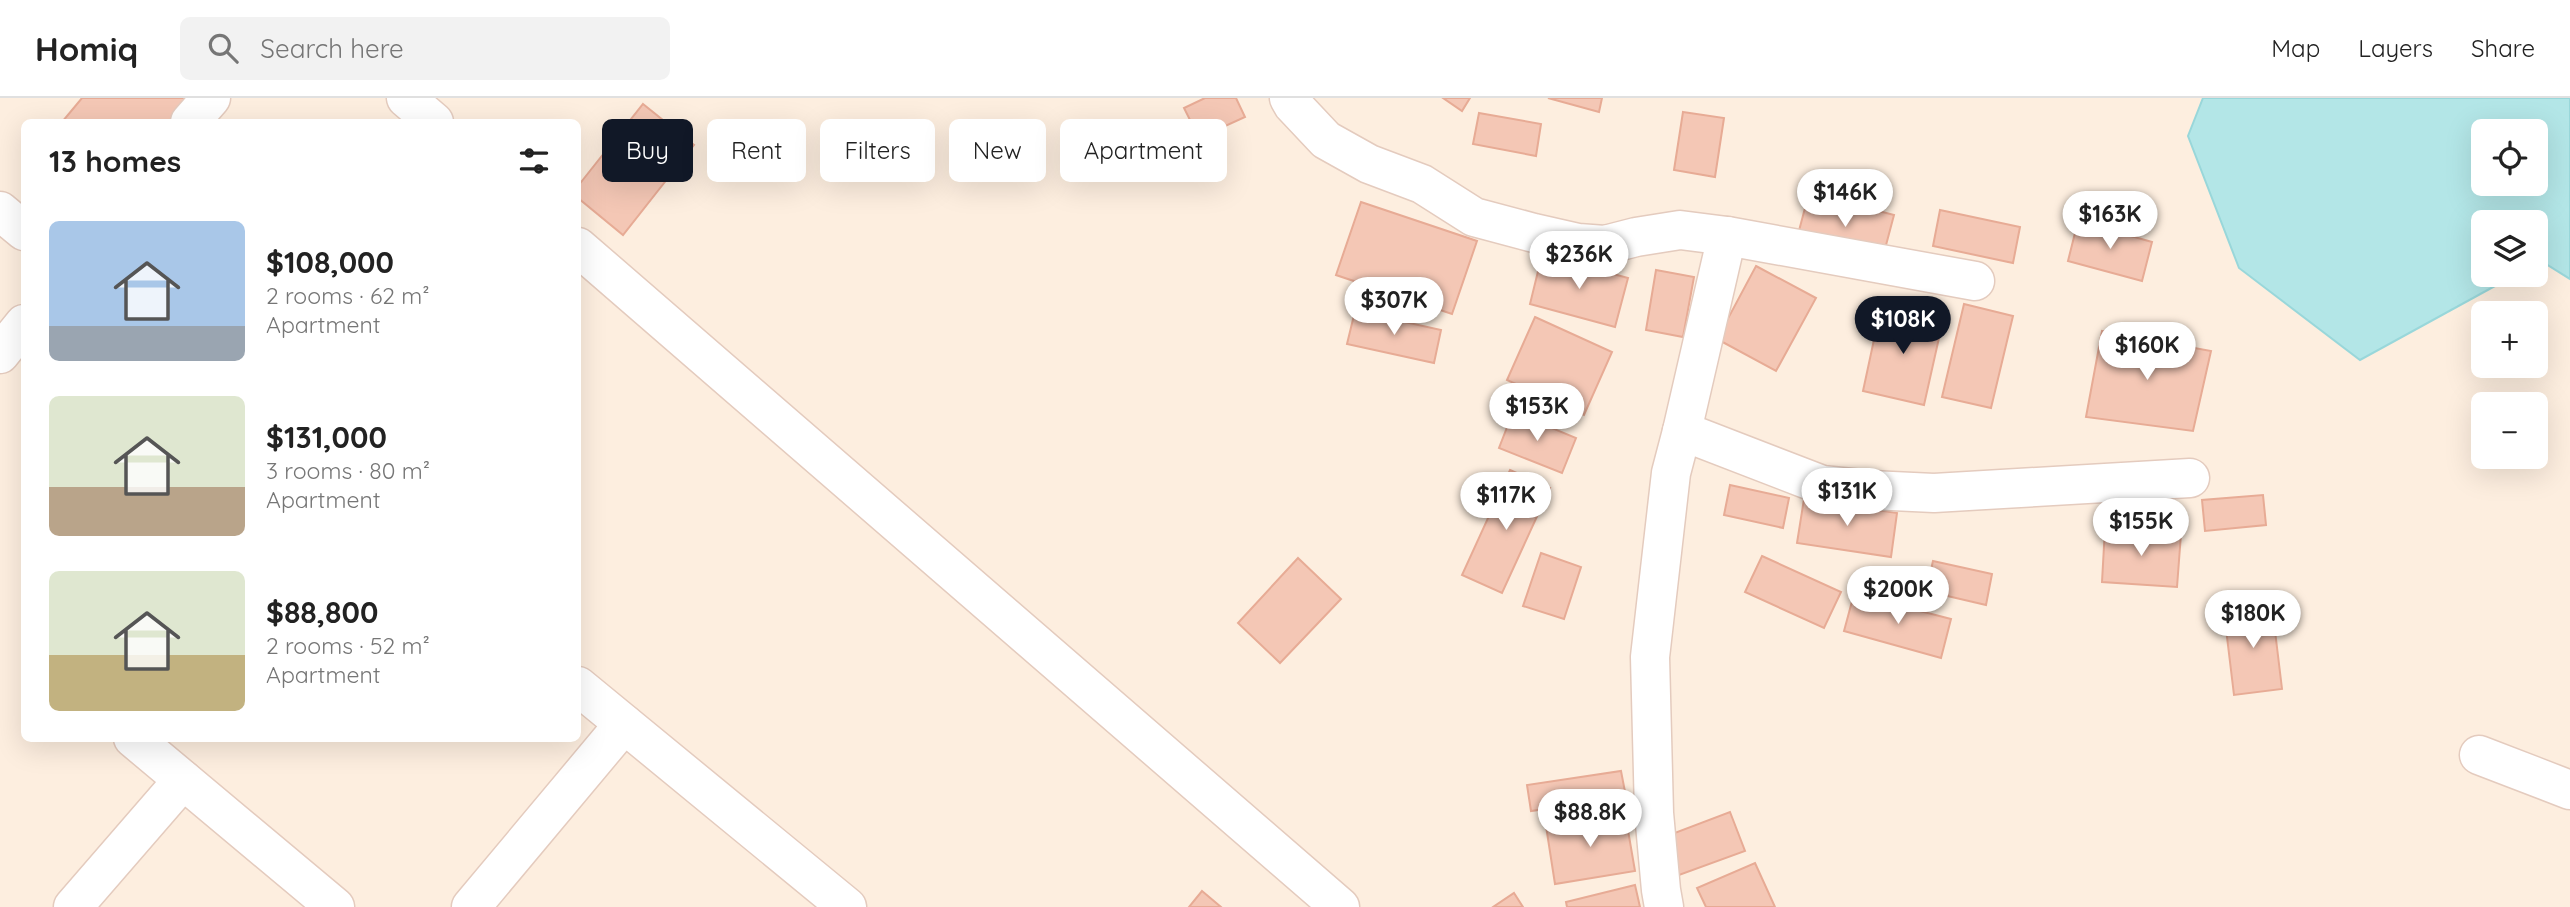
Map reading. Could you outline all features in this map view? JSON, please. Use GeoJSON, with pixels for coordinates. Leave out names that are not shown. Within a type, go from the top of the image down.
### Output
{"type":"FeatureCollection","features":[{"type":"Feature","properties":{"kind":"street"},"geometry":{"type":"LineString","coordinates":[[193,119],[211,98]]}},
{"type":"Feature","properties":{"kind":"street"},"geometry":{"type":"LineString","coordinates":[[406,98],[430,119]]}},
{"type":"Feature","properties":{"kind":"street"},"geometry":{"type":"LineString","coordinates":[[1289,98],[1326,139],[1369,164],[1422,184],[1474,217],[1578,243],[1605,245],[1680,230],[1976,281]]}},
{"type":"Feature","properties":{"kind":"street"},"geometry":{"type":"LineString","coordinates":[[0,211],[21,228]]}},
{"type":"Feature","properties":{"kind":"street"},"geometry":{"type":"LineString","coordinates":[[1664,907],[1654,813],[1650,657],[1671,473],[1727,236]]}},
{"type":"Feature","properties":{"kind":"street"},"geometry":{"type":"LineString","coordinates":[[581,250],[1340,907]]}},
{"type":"Feature","properties":{"kind":"street"},"geometry":{"type":"LineString","coordinates":[[0,354],[21,328]]}},
{"type":"Feature","properties":{"kind":"street"},"geometry":{"type":"LineString","coordinates":[[1682,431],[1822,485],[1871,490],[1934,493],[2190,478]]}},
{"type":"Feature","properties":{"kind":"street"},"geometry":{"type":"LineString","coordinates":[[581,688],[847,907]]}},
{"type":"Feature","properties":{"kind":"street"},"geometry":{"type":"LineString","coordinates":[[471,907],[624,724]]}},
{"type":"Feature","properties":{"kind":"street"},"geometry":{"type":"LineString","coordinates":[[138,742],[335,907]]}},
{"type":"Feature","properties":{"kind":"street"},"geometry":{"type":"LineString","coordinates":[[2479,755],[2570,790]]}},
{"type":"Feature","properties":{"kind":"street"},"geometry":{"type":"LineString","coordinates":[[73,907],[183,780]]}},
{"type":"Feature","properties":{"kind":"water"},"geometry":{"type":"Polygon","coordinates":[[[2203,98],[2570,98],[2570,279],[2548,265],[2548,210],[2471,210],[2471,287],[2493,287],[2360,360],[2239,268],[2188,136],[2203,98]]]}},
{"type":"Feature","properties":{"kind":"building"},"geometry":{"type":"Polygon","coordinates":[[[82,98],[192,98],[174,119],[64,119],[82,98]]]}},
{"type":"Feature","properties":{"kind":"building"},"geometry":{"type":"Polygon","coordinates":[[[1205,98],[1236,98],[1245,117],[1227,125],[1227,119],[1190,119],[1184,108],[1205,98]]]}},
{"type":"Feature","properties":{"kind":"building"},"geometry":{"type":"Polygon","coordinates":[[[1443,98],[1470,98],[1462,111],[1443,98]]]}},
{"type":"Feature","properties":{"kind":"building"},"geometry":{"type":"Polygon","coordinates":[[[1548,98],[1602,98],[1599,112],[1548,98]]]}},
{"type":"Feature","properties":{"kind":"building"},"geometry":{"type":"Polygon","coordinates":[[[643,104],[662,119],[631,119],[643,104]]]}},
{"type":"Feature","properties":{"kind":"building"},"geometry":{"type":"Polygon","coordinates":[[[1683,112],[1724,118],[1715,177],[1674,170],[1683,112]]]}},
{"type":"Feature","properties":{"kind":"building"},"geometry":{"type":"Polygon","coordinates":[[[1479,113],[1541,124],[1536,156],[1473,144],[1479,113]]]}},
{"type":"Feature","properties":{"kind":"building"},"geometry":{"type":"Polygon","coordinates":[[[602,156],[602,182],[665,182],[623,235],[581,200],[581,182],[602,156]]]}},
{"type":"Feature","properties":{"kind":"building"},"geometry":{"type":"Polygon","coordinates":[[[1809,193],[1894,215],[1881,264],[1796,242],[1809,193]]]}},
{"type":"Feature","properties":{"kind":"building"},"geometry":{"type":"Polygon","coordinates":[[[1361,202],[1477,241],[1452,314],[1336,275],[1361,202]]]}},
{"type":"Feature","properties":{"kind":"building"},"geometry":{"type":"Polygon","coordinates":[[[1940,210],[2020,227],[2013,263],[1933,246],[1940,210]]]}},
{"type":"Feature","properties":{"kind":"building"},"geometry":{"type":"Polygon","coordinates":[[[2078,221],[2152,242],[2142,281],[2068,261],[2078,221]]]}},
{"type":"Feature","properties":{"kind":"building"},"geometry":{"type":"Polygon","coordinates":[[[1542,255],[1628,278],[1615,327],[1530,304],[1542,255]]]}},
{"type":"Feature","properties":{"kind":"building"},"geometry":{"type":"Polygon","coordinates":[[[1756,266],[1816,298],[1776,371],[1717,339],[1756,266]]]}},
{"type":"Feature","properties":{"kind":"building"},"geometry":{"type":"Polygon","coordinates":[[[1656,270],[1694,277],[1683,337],[1646,330],[1656,270]]]}},
{"type":"Feature","properties":{"kind":"building"},"geometry":{"type":"Polygon","coordinates":[[[1964,304],[2013,316],[1991,408],[1942,397],[1964,304]]]}},
{"type":"Feature","properties":{"kind":"building"},"geometry":{"type":"Polygon","coordinates":[[[1881,307],[1943,320],[1924,405],[1863,391],[1881,307]]]}},
{"type":"Feature","properties":{"kind":"building"},"geometry":{"type":"Polygon","coordinates":[[[1355,311],[1441,330],[1434,363],[1347,344],[1355,311]]]}},
{"type":"Feature","properties":{"kind":"building"},"geometry":{"type":"Polygon","coordinates":[[[1535,317],[1612,352],[1584,415],[1507,380],[1535,317]]]}},
{"type":"Feature","properties":{"kind":"building"},"geometry":{"type":"Polygon","coordinates":[[[2102,331],[2211,351],[2193,431],[2086,417],[2102,331]]]}},
{"type":"Feature","properties":{"kind":"building"},"geometry":{"type":"Polygon","coordinates":[[[1513,412],[1576,438],[1562,473],[1499,448],[1513,412]]]}},
{"type":"Feature","properties":{"kind":"building"},"geometry":{"type":"Polygon","coordinates":[[[1510,470],[1550,488],[1502,593],[1462,575],[1510,470]]]}},
{"type":"Feature","properties":{"kind":"building"},"geometry":{"type":"Polygon","coordinates":[[[1730,485],[1789,498],[1783,528],[1724,515],[1730,485]]]}},
{"type":"Feature","properties":{"kind":"building"},"geometry":{"type":"Polygon","coordinates":[[[2263,495],[2266,525],[2205,531],[2202,500],[2263,495]]]}},
{"type":"Feature","properties":{"kind":"building"},"geometry":{"type":"Polygon","coordinates":[[[1804,499],[1897,513],[1891,557],[1797,543],[1804,499]]]}},
{"type":"Feature","properties":{"kind":"building"},"geometry":{"type":"Polygon","coordinates":[[[2105,528],[2181,534],[2177,587],[2102,582],[2105,528]]]}},
{"type":"Feature","properties":{"kind":"building"},"geometry":{"type":"Polygon","coordinates":[[[1541,553],[1581,567],[1564,619],[1523,606],[1541,553]]]}},
{"type":"Feature","properties":{"kind":"building"},"geometry":{"type":"Polygon","coordinates":[[[1762,556],[1841,592],[1824,628],[1745,592],[1762,556]]]}},
{"type":"Feature","properties":{"kind":"building"},"geometry":{"type":"Polygon","coordinates":[[[1298,558],[1341,599],[1280,663],[1238,623],[1298,558]]]}},
{"type":"Feature","properties":{"kind":"building"},"geometry":{"type":"Polygon","coordinates":[[[1933,561],[1992,574],[1986,605],[1926,591],[1933,561]]]}},
{"type":"Feature","properties":{"kind":"building"},"geometry":{"type":"Polygon","coordinates":[[[1854,594],[1951,619],[1941,658],[1844,631],[1854,594]]]}},
{"type":"Feature","properties":{"kind":"building"},"geometry":{"type":"Polygon","coordinates":[[[2272,606],[2282,689],[2234,695],[2224,612],[2272,606]]]}},
{"type":"Feature","properties":{"kind":"building"},"geometry":{"type":"Polygon","coordinates":[[[1621,771],[1626,797],[1531,811],[1527,785],[1621,771]]]}},
{"type":"Feature","properties":{"kind":"building"},"geometry":{"type":"Polygon","coordinates":[[[1730,812],[1745,851],[1679,875],[1664,837],[1730,812]]]}},
{"type":"Feature","properties":{"kind":"building"},"geometry":{"type":"Polygon","coordinates":[[[1625,813],[1635,871],[1555,884],[1546,826],[1625,813]]]}},
{"type":"Feature","properties":{"kind":"building"},"geometry":{"type":"Polygon","coordinates":[[[1755,863],[1775,907],[1706,907],[1697,888],[1755,863]]]}},
{"type":"Feature","properties":{"kind":"building"},"geometry":{"type":"Polygon","coordinates":[[[1635,885],[1640,907],[1567,907],[1566,902],[1635,885]]]}},
{"type":"Feature","properties":{"kind":"building"},"geometry":{"type":"Polygon","coordinates":[[[1202,891],[1221,907],[1189,907],[1202,891]]]}},
{"type":"Feature","properties":{"kind":"building"},"geometry":{"type":"Polygon","coordinates":[[[1514,893],[1523,907],[1493,907],[1514,893]]]}}]}
